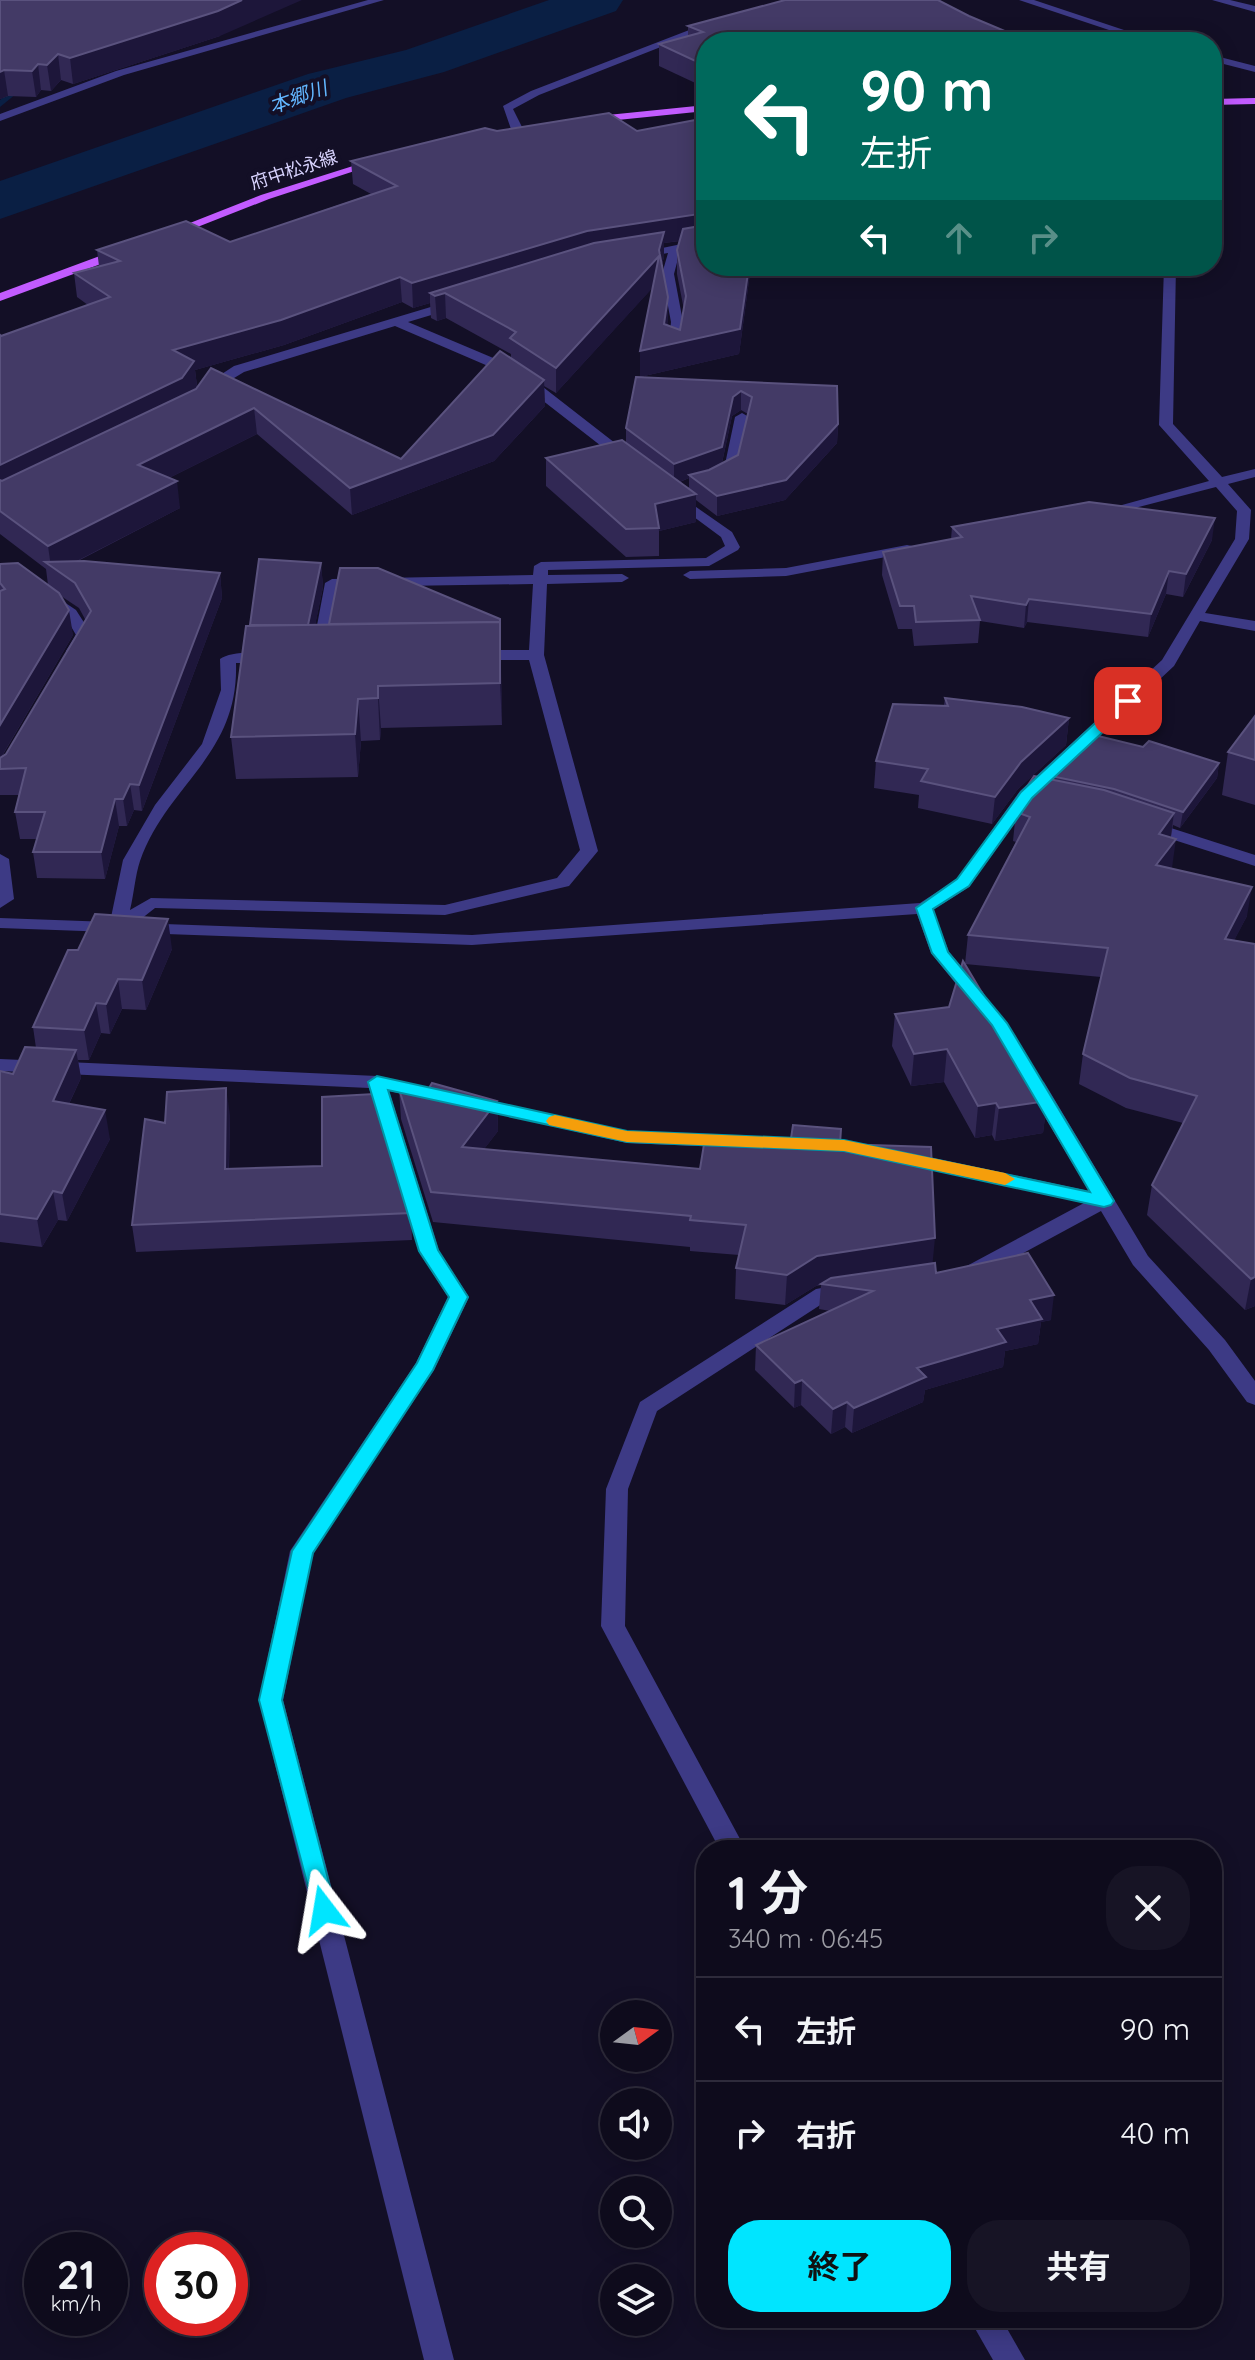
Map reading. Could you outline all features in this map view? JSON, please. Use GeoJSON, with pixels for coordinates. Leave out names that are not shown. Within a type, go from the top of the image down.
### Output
{"type":"FeatureCollection","features":[{"type":"Feature","properties":{"kind":"main road"},"geometry":{"type":"LineString","coordinates":[[1222,102],[1255,101]]}},
{"type":"Feature","properties":{"kind":"main road"},"geometry":{"type":"LineString","coordinates":[[576,121],[696,109]]}},
{"type":"Feature","properties":{"kind":"main road"},"geometry":{"type":"LineString","coordinates":[[502,132],[532,127]]}},
{"type":"Feature","properties":{"kind":"main road","name":"府中松永線"},"geometry":{"type":"LineString","coordinates":[[162,236],[265,197],[383,160]]}},
{"type":"Feature","properties":{"kind":"main road"},"geometry":{"type":"LineString","coordinates":[[0,297],[132,247]]}},
{"type":"Feature","properties":{"kind":"street"},"geometry":{"type":"LineString","coordinates":[[0,118],[120,73],[379,0]]}},
{"type":"Feature","properties":{"kind":"street"},"geometry":{"type":"LineString","coordinates":[[1024,0],[1122,32]]}},
{"type":"Feature","properties":{"kind":"street"},"geometry":{"type":"LineString","coordinates":[[1217,0],[1255,9]]}},
{"type":"Feature","properties":{"kind":"street"},"geometry":{"type":"LineString","coordinates":[[696,32],[727,20]]}},
{"type":"Feature","properties":{"kind":"street"},"geometry":{"type":"LineString","coordinates":[[517,129],[507,108],[696,32]]}},
{"type":"Feature","properties":{"kind":"street"},"geometry":{"type":"LineString","coordinates":[[1222,61],[1255,69]]}},
{"type":"Feature","properties":{"kind":"street"},"geometry":{"type":"LineString","coordinates":[[620,257],[696,245]]}},
{"type":"Feature","properties":{"kind":"street"},"geometry":{"type":"LineString","coordinates":[[673,350],[677,322],[668,274],[675,248]]}},
{"type":"Feature","properties":{"kind":"street"},"geometry":{"type":"LineString","coordinates":[[0,923],[472,940],[924,908],[963,883],[1026,795],[1168,663],[1242,539],[1244,510],[1166,425],[1170,276]]}},
{"type":"Feature","properties":{"kind":"street"},"geometry":{"type":"LineString","coordinates":[[201,397],[209,385],[239,369],[472,298]]}},
{"type":"Feature","properties":{"kind":"street"},"geometry":{"type":"LineString","coordinates":[[118,927],[151,903],[445,910],[563,882],[589,851],[536,655],[541,566],[709,562],[733,547],[727,535],[529,383],[493,363],[397,322]]}},
{"type":"Feature","properties":{"kind":"street"},"geometry":{"type":"LineString","coordinates":[[658,483],[696,486],[730,471],[742,417]]}},
{"type":"Feature","properties":{"kind":"street"},"geometry":{"type":"LineString","coordinates":[[1089,515],[1255,473]]}},
{"type":"Feature","properties":{"kind":"street"},"geometry":{"type":"LineString","coordinates":[[118,927],[132,860],[163,805],[210,745],[229,690],[228,659],[311,657],[332,583],[540,581],[786,572],[923,546]]}},
{"type":"Feature","properties":{"kind":"street"},"geometry":{"type":"LineString","coordinates":[[36,588],[71,613],[84,635],[69,661]]}},
{"type":"Feature","properties":{"kind":"street"},"geometry":{"type":"LineString","coordinates":[[1196,616],[1255,626]]}},
{"type":"Feature","properties":{"kind":"street"},"geometry":{"type":"LineString","coordinates":[[458,656],[536,655]]}},
{"type":"Feature","properties":{"kind":"street"},"geometry":{"type":"LineString","coordinates":[[1026,795],[1052,801]]}},
{"type":"Feature","properties":{"kind":"street"},"geometry":{"type":"LineString","coordinates":[[1135,822],[1255,861]]}},
{"type":"Feature","properties":{"kind":"street"},"geometry":{"type":"LineString","coordinates":[[0,859],[5,899],[0,903]]}},
{"type":"Feature","properties":{"kind":"street"},"geometry":{"type":"LineString","coordinates":[[924,908],[940,953],[989,1011]]}},
{"type":"Feature","properties":{"kind":"street"},"geometry":{"type":"LineString","coordinates":[[1023,1064],[1140,1260],[1217,1345],[1255,1397]]}},
{"type":"Feature","properties":{"kind":"street"},"geometry":{"type":"LineString","coordinates":[[0,1065],[377,1082],[627,1137],[844,1146]]}},
{"type":"Feature","properties":{"kind":"street"},"geometry":{"type":"LineString","coordinates":[[377,1082],[429,1251],[459,1297],[426,1365],[302,1551],[271,1700],[439,2360]]}},
{"type":"Feature","properties":{"kind":"street"},"geometry":{"type":"LineString","coordinates":[[889,1155],[1104,1201]]}},
{"type":"Feature","properties":{"kind":"street"},"geometry":{"type":"LineString","coordinates":[[941,1277],[971,1273],[1104,1201]]}},
{"type":"Feature","properties":{"kind":"street"},"geometry":{"type":"LineString","coordinates":[[728,1840],[613,1626],[617,1489],[648,1407],[823,1294],[867,1288]]}},
{"type":"Feature","properties":{"kind":"street"},"geometry":{"type":"LineString","coordinates":[[990,2328],[1010,2360]]}},
{"type":"Feature","properties":{"kind":"building"},"geometry":{"type":"Polygon","coordinates":[[[0,0],[242,0],[218,11],[70,58],[58,54],[47,65],[38,64],[32,71],[0,72],[0,0]]]}},
{"type":"Feature","properties":{"kind":"building"},"geometry":{"type":"Polygon","coordinates":[[[785,0],[938,0],[1007,32],[703,32],[688,26],[785,0]]]}},
{"type":"Feature","properties":{"kind":"building"},"geometry":{"type":"Polygon","coordinates":[[[696,34],[696,61],[659,44],[696,34]]]}},
{"type":"Feature","properties":{"kind":"building"},"geometry":{"type":"Polygon","coordinates":[[[609,113],[637,131],[696,120],[696,215],[587,231],[412,283],[400,277],[281,320],[173,350],[194,361],[182,378],[0,465],[0,335],[110,297],[74,273],[120,261],[97,250],[186,221],[230,242],[397,186],[351,161],[485,128],[497,131],[609,113]]]}},
{"type":"Feature","properties":{"kind":"building"},"geometry":{"type":"Polygon","coordinates":[[[696,227],[696,276],[748,276],[740,329],[640,351],[659,256],[556,368],[510,338],[516,332],[445,293],[435,296],[430,293],[594,243],[664,232],[659,250],[668,297],[664,324],[680,330],[686,296],[677,250],[683,229],[696,227]]]}},
{"type":"Feature","properties":{"kind":"building"},"geometry":{"type":"Polygon","coordinates":[[[500,351],[544,380],[493,435],[350,488],[254,408],[138,465],[177,481],[48,546],[0,511],[0,480],[196,389],[211,368],[401,459],[500,351]]]}},
{"type":"Feature","properties":{"kind":"building"},"geometry":{"type":"Polygon","coordinates":[[[636,377],[837,386],[838,424],[786,480],[717,496],[689,475],[709,470],[738,455],[752,397],[741,391],[733,397],[722,447],[674,464],[626,428],[636,377]]]}},
{"type":"Feature","properties":{"kind":"building"},"geometry":{"type":"Polygon","coordinates":[[[622,440],[696,494],[655,504],[659,528],[626,529],[546,458],[622,440]]]}},
{"type":"Feature","properties":{"kind":"building"},"geometry":{"type":"Polygon","coordinates":[[[1089,502],[1215,518],[1186,574],[1169,571],[1151,614],[1029,599],[1026,605],[971,596],[980,620],[916,622],[914,606],[900,606],[883,552],[962,537],[952,527],[1089,502]]]}},
{"type":"Feature","properties":{"kind":"building"},"geometry":{"type":"Polygon","coordinates":[[[259,559],[321,563],[308,625],[250,625],[259,559]]]}},
{"type":"Feature","properties":{"kind":"building"},"geometry":{"type":"Polygon","coordinates":[[[84,561],[220,573],[139,785],[130,784],[123,799],[115,799],[101,852],[33,852],[45,812],[15,812],[26,768],[0,769],[0,758],[6,754],[91,611],[75,583],[45,562],[84,561]]]}},
{"type":"Feature","properties":{"kind":"building"},"geometry":{"type":"Polygon","coordinates":[[[18,563],[59,593],[69,610],[0,725],[0,591],[5,589],[0,583],[0,564],[18,563]]]}},
{"type":"Feature","properties":{"kind":"building"},"geometry":{"type":"Polygon","coordinates":[[[340,568],[378,568],[500,619],[500,622],[329,624],[340,568]]]}},
{"type":"Feature","properties":{"kind":"building"},"geometry":{"type":"Polygon","coordinates":[[[500,622],[500,683],[378,686],[378,698],[358,699],[355,734],[231,737],[246,626],[500,622]]]}},
{"type":"Feature","properties":{"kind":"building"},"geometry":{"type":"Polygon","coordinates":[[[945,698],[1022,707],[1069,718],[1021,762],[995,797],[921,781],[928,769],[876,761],[893,704],[948,706],[945,698]]]}},
{"type":"Feature","properties":{"kind":"building"},"geometry":{"type":"Polygon","coordinates":[[[1255,716],[1255,760],[1228,752],[1255,716]]]}},
{"type":"Feature","properties":{"kind":"building"},"geometry":{"type":"Polygon","coordinates":[[[1090,734],[1143,747],[1149,741],[1219,763],[1183,812],[1114,789],[1046,775],[1090,734]]]}},
{"type":"Feature","properties":{"kind":"building"},"geometry":{"type":"Polygon","coordinates":[[[1034,776],[1104,790],[1174,813],[1159,834],[1176,839],[1156,865],[1252,887],[1225,939],[1255,944],[1255,1277],[1251,1279],[1152,1185],[1197,1096],[1130,1078],[1083,1054],[1108,948],[968,935],[1030,817],[1016,812],[1025,802],[1017,801],[1034,776]]]}},
{"type":"Feature","properties":{"kind":"building"},"geometry":{"type":"Polygon","coordinates":[[[95,914],[168,919],[142,980],[118,979],[106,1004],[96,1003],[84,1030],[33,1027],[68,950],[78,950],[95,914]]]}},
{"type":"Feature","properties":{"kind":"building"},"geometry":{"type":"Polygon","coordinates":[[[963,961],[1047,1101],[999,1108],[996,1103],[978,1106],[947,1049],[914,1054],[895,1014],[949,1007],[963,961]]]}},
{"type":"Feature","properties":{"kind":"building"},"geometry":{"type":"Polygon","coordinates":[[[25,1047],[76,1050],[53,1101],[105,1110],[62,1193],[53,1191],[37,1219],[0,1214],[0,1071],[13,1074],[25,1047]]]}},
{"type":"Feature","properties":{"kind":"building"},"geometry":{"type":"Polygon","coordinates":[[[432,1083],[497,1101],[462,1147],[700,1169],[705,1138],[790,1145],[793,1125],[841,1129],[840,1144],[931,1147],[935,1238],[817,1256],[787,1275],[736,1268],[746,1225],[690,1220],[691,1216],[431,1192],[399,1089],[429,1088],[432,1083]]]}},
{"type":"Feature","properties":{"kind":"building"},"geometry":{"type":"Polygon","coordinates":[[[226,1088],[225,1169],[322,1166],[322,1097],[374,1094],[411,1213],[132,1225],[145,1119],[165,1123],[167,1092],[226,1088]]]}},
{"type":"Feature","properties":{"kind":"building"},"geometry":{"type":"Polygon","coordinates":[[[1028,1253],[1054,1295],[1030,1300],[1042,1319],[997,1329],[1006,1342],[917,1368],[926,1377],[854,1408],[847,1402],[833,1409],[802,1380],[795,1383],[756,1345],[873,1291],[821,1284],[831,1278],[935,1263],[936,1273],[1028,1253]]]}},
{"type":"Feature","properties":{"kind":"waterway","name":"本郷川"},"geometry":{"type":"LineString","coordinates":[[0,201],[327,86],[425,61],[598,0]]}},
{"type":"Feature","properties":{"kind":"waterway"},"geometry":{"type":"LineString","coordinates":[[0,104],[24,83]]}},
{"type":"Feature","properties":{"kind":"slow traffic"},"geometry":{"type":"LineString","coordinates":[[555,1121],[627,1137],[844,1146],[1005,1179]]}},
{"type":"Feature","properties":{"kind":"route"},"geometry":{"type":"LineString","coordinates":[[324,1910],[271,1700],[302,1551],[426,1365],[459,1297],[429,1251],[377,1082],[627,1137],[844,1146],[1104,1201],[999,1023],[940,953],[924,908],[963,883],[1026,795],[1128,701]]}}]}
